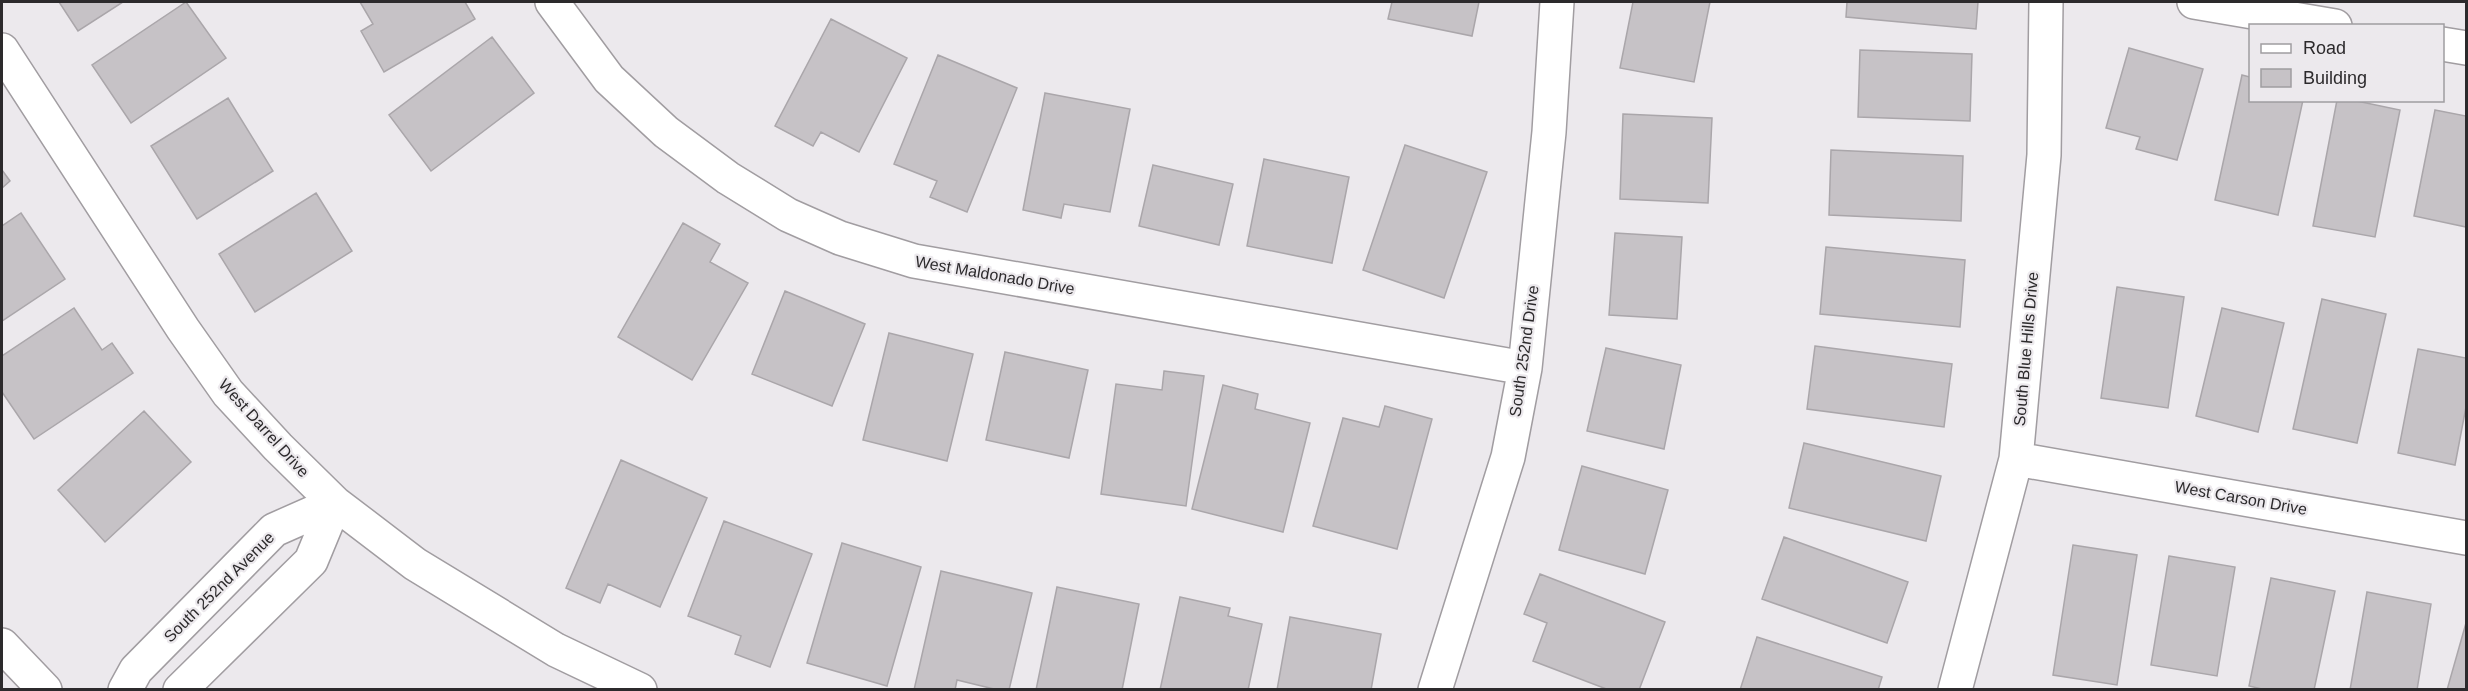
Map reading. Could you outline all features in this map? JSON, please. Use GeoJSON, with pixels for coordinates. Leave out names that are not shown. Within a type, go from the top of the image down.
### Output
{"type":"FeatureCollection","features":[{"type":"Feature","properties":{"kind":"street","name":"West Maldonado Drive"},"geometry":{"type":"LineString","coordinates":[[552,2],[609,79],[666,132],[728,178],[788,215],[840,238],[914,261],[1525,368]]}},
{"type":"Feature","properties":{"kind":"street","name":"South 252nd Drive"},"geometry":{"type":"LineString","coordinates":[[1435,690],[1508,457],[1525,368],[1549,132],[1557,2]]}},
{"type":"Feature","properties":{"kind":"street","name":"South Blue Hills Drive"},"geometry":{"type":"LineString","coordinates":[[1955,690],[2016,459],[2044,154],[2046,2]]}},
{"type":"Feature","properties":{"kind":"street"},"geometry":{"type":"LineString","coordinates":[[2194,2],[2323,24]]}},
{"type":"Feature","properties":{"kind":"street"},"geometry":{"type":"LineString","coordinates":[[2444,44],[2466,48]]}},
{"type":"Feature","properties":{"kind":"street","name":"West Darrel Drive"},"geometry":{"type":"LineString","coordinates":[[2,50],[183,329],[228,393],[278,447],[335,503],[416,564],[556,650],[640,690]]}},
{"type":"Feature","properties":{"kind":"street","name":"West Carson Drive"},"geometry":{"type":"LineString","coordinates":[[2016,459],[2466,538]]}},
{"type":"Feature","properties":{"kind":"street"},"geometry":{"type":"LineString","coordinates":[[180,690],[310,561],[335,503]]}},
{"type":"Feature","properties":{"kind":"street","name":"South 252nd Avenue"},"geometry":{"type":"LineString","coordinates":[[125,690],[136,670],[274,530],[335,503]]}},
{"type":"Feature","properties":{"kind":"street"},"geometry":{"type":"LineString","coordinates":[[2,645],[45,690]]}},
{"type":"Feature","properties":{"kind":"building"},"geometry":{"type":"Polygon","coordinates":[[[59,2],[123,2],[78,31],[59,2]]]}},
{"type":"Feature","properties":{"kind":"building"},"geometry":{"type":"Polygon","coordinates":[[[186,2],[226,58],[131,123],[92,65],[186,2]]]}},
{"type":"Feature","properties":{"kind":"building"},"geometry":{"type":"Polygon","coordinates":[[[360,2],[465,2],[475,19],[384,72],[361,31],[373,24],[360,2]]]}},
{"type":"Feature","properties":{"kind":"building"},"geometry":{"type":"Polygon","coordinates":[[[1392,2],[1479,2],[1472,36],[1388,19],[1392,2]]]}},
{"type":"Feature","properties":{"kind":"building"},"geometry":{"type":"Polygon","coordinates":[[[1633,2],[1710,2],[1694,82],[1620,68],[1633,2]]]}},
{"type":"Feature","properties":{"kind":"building"},"geometry":{"type":"Polygon","coordinates":[[[1847,2],[1978,2],[1976,29],[1846,17],[1847,2]]]}},
{"type":"Feature","properties":{"kind":"building"},"geometry":{"type":"Polygon","coordinates":[[[831,19],[907,58],[859,152],[821,132],[813,146],[775,126],[831,19]]]}},
{"type":"Feature","properties":{"kind":"building"},"geometry":{"type":"Polygon","coordinates":[[[492,37],[534,93],[431,171],[389,115],[492,37]]]}},
{"type":"Feature","properties":{"kind":"building"},"geometry":{"type":"Polygon","coordinates":[[[2129,48],[2203,69],[2177,160],[2136,149],[2140,137],[2106,128],[2129,48]]]}},
{"type":"Feature","properties":{"kind":"building"},"geometry":{"type":"Polygon","coordinates":[[[1860,50],[1972,54],[1970,121],[1858,117],[1860,50]]]}},
{"type":"Feature","properties":{"kind":"building"},"geometry":{"type":"Polygon","coordinates":[[[938,55],[1017,88],[967,212],[930,197],[937,181],[894,164],[938,55]]]}},
{"type":"Feature","properties":{"kind":"building"},"geometry":{"type":"Polygon","coordinates":[[[2242,75],[2249,77],[2249,102],[2303,102],[2278,215],[2215,200],[2242,75]]]}},
{"type":"Feature","properties":{"kind":"building"},"geometry":{"type":"Polygon","coordinates":[[[1045,93],[1130,109],[1110,212],[1064,204],[1061,218],[1023,210],[1045,93]]]}},
{"type":"Feature","properties":{"kind":"building"},"geometry":{"type":"Polygon","coordinates":[[[228,98],[273,171],[197,219],[151,146],[228,98]]]}},
{"type":"Feature","properties":{"kind":"building"},"geometry":{"type":"Polygon","coordinates":[[[2337,102],[2362,102],[2400,110],[2375,237],[2313,226],[2337,102]]]}},
{"type":"Feature","properties":{"kind":"building"},"geometry":{"type":"Polygon","coordinates":[[[2435,110],[2466,116],[2466,227],[2414,216],[2435,110]]]}},
{"type":"Feature","properties":{"kind":"building"},"geometry":{"type":"Polygon","coordinates":[[[1623,114],[1712,118],[1708,203],[1620,199],[1623,114]]]}},
{"type":"Feature","properties":{"kind":"building"},"geometry":{"type":"Polygon","coordinates":[[[1405,145],[1487,172],[1444,298],[1363,270],[1405,145]]]}},
{"type":"Feature","properties":{"kind":"building"},"geometry":{"type":"Polygon","coordinates":[[[1831,150],[1963,156],[1961,221],[1829,215],[1831,150]]]}},
{"type":"Feature","properties":{"kind":"building"},"geometry":{"type":"Polygon","coordinates":[[[1264,159],[1349,177],[1332,263],[1247,246],[1264,159]]]}},
{"type":"Feature","properties":{"kind":"building"},"geometry":{"type":"Polygon","coordinates":[[[1153,165],[1233,184],[1219,245],[1139,226],[1153,165]]]}},
{"type":"Feature","properties":{"kind":"building"},"geometry":{"type":"Polygon","coordinates":[[[2,170],[10,181],[2,188],[2,170]]]}},
{"type":"Feature","properties":{"kind":"building"},"geometry":{"type":"Polygon","coordinates":[[[316,193],[352,251],[255,312],[219,254],[316,193]]]}},
{"type":"Feature","properties":{"kind":"building"},"geometry":{"type":"Polygon","coordinates":[[[21,213],[65,279],[2,321],[2,226],[21,213]]]}},
{"type":"Feature","properties":{"kind":"building"},"geometry":{"type":"Polygon","coordinates":[[[683,223],[720,244],[710,262],[748,283],[692,380],[618,337],[683,223]]]}},
{"type":"Feature","properties":{"kind":"building"},"geometry":{"type":"Polygon","coordinates":[[[1615,233],[1682,237],[1677,319],[1609,315],[1615,233]]]}},
{"type":"Feature","properties":{"kind":"building"},"geometry":{"type":"Polygon","coordinates":[[[1826,247],[1965,260],[1960,327],[1820,314],[1826,247]]]}},
{"type":"Feature","properties":{"kind":"building"},"geometry":{"type":"Polygon","coordinates":[[[2117,287],[2184,297],[2168,408],[2101,398],[2117,287]]]}},
{"type":"Feature","properties":{"kind":"building"},"geometry":{"type":"Polygon","coordinates":[[[785,291],[865,324],[832,406],[752,374],[785,291]]]}},
{"type":"Feature","properties":{"kind":"building"},"geometry":{"type":"Polygon","coordinates":[[[2322,299],[2386,314],[2357,443],[2293,429],[2322,299]]]}},
{"type":"Feature","properties":{"kind":"building"},"geometry":{"type":"Polygon","coordinates":[[[74,308],[102,350],[112,343],[133,373],[34,439],[2,392],[2,356],[74,308]]]}},
{"type":"Feature","properties":{"kind":"building"},"geometry":{"type":"Polygon","coordinates":[[[2222,308],[2284,323],[2258,432],[2196,416],[2222,308]]]}},
{"type":"Feature","properties":{"kind":"building"},"geometry":{"type":"Polygon","coordinates":[[[889,333],[973,354],[947,461],[863,440],[889,333]]]}},
{"type":"Feature","properties":{"kind":"building"},"geometry":{"type":"Polygon","coordinates":[[[1815,346],[1952,364],[1944,427],[1807,409],[1815,346]]]}},
{"type":"Feature","properties":{"kind":"building"},"geometry":{"type":"Polygon","coordinates":[[[1606,348],[1681,365],[1664,449],[1587,431],[1606,348]]]}},
{"type":"Feature","properties":{"kind":"building"},"geometry":{"type":"Polygon","coordinates":[[[2418,349],[2466,358],[2466,407],[2455,465],[2398,453],[2418,349]]]}},
{"type":"Feature","properties":{"kind":"building"},"geometry":{"type":"Polygon","coordinates":[[[1005,352],[1088,370],[1069,458],[986,440],[1005,352]]]}},
{"type":"Feature","properties":{"kind":"building"},"geometry":{"type":"Polygon","coordinates":[[[1164,371],[1204,376],[1186,506],[1101,494],[1116,384],[1162,390],[1164,371]]]}},
{"type":"Feature","properties":{"kind":"building"},"geometry":{"type":"Polygon","coordinates":[[[1223,385],[1258,394],[1255,409],[1310,423],[1283,532],[1192,509],[1223,385]]]}},
{"type":"Feature","properties":{"kind":"building"},"geometry":{"type":"Polygon","coordinates":[[[1385,406],[1432,419],[1397,549],[1313,526],[1343,418],[1379,427],[1385,406]]]}},
{"type":"Feature","properties":{"kind":"building"},"geometry":{"type":"Polygon","coordinates":[[[144,411],[191,462],[105,542],[58,490],[144,411]]]}},
{"type":"Feature","properties":{"kind":"building"},"geometry":{"type":"Polygon","coordinates":[[[1804,443],[1941,476],[1926,541],[1789,508],[1804,443]]]}},
{"type":"Feature","properties":{"kind":"building"},"geometry":{"type":"Polygon","coordinates":[[[621,460],[707,498],[660,607],[608,584],[600,603],[566,588],[621,460]]]}},
{"type":"Feature","properties":{"kind":"building"},"geometry":{"type":"Polygon","coordinates":[[[1582,466],[1668,490],[1645,574],[1559,550],[1582,466]]]}},
{"type":"Feature","properties":{"kind":"building"},"geometry":{"type":"Polygon","coordinates":[[[724,521],[812,554],[770,667],[735,654],[741,636],[688,616],[724,521]]]}},
{"type":"Feature","properties":{"kind":"building"},"geometry":{"type":"Polygon","coordinates":[[[1784,537],[1908,582],[1887,643],[1762,599],[1784,537]]]}},
{"type":"Feature","properties":{"kind":"building"},"geometry":{"type":"Polygon","coordinates":[[[842,543],[921,567],[887,686],[807,663],[842,543]]]}},
{"type":"Feature","properties":{"kind":"building"},"geometry":{"type":"Polygon","coordinates":[[[2073,545],[2137,555],[2117,685],[2053,675],[2073,545]]]}},
{"type":"Feature","properties":{"kind":"building"},"geometry":{"type":"Polygon","coordinates":[[[2169,556],[2235,567],[2217,676],[2151,665],[2169,556]]]}},
{"type":"Feature","properties":{"kind":"building"},"geometry":{"type":"Polygon","coordinates":[[[941,571],[1032,593],[1009,690],[998,690],[957,680],[955,690],[914,690],[941,571]]]}},
{"type":"Feature","properties":{"kind":"building"},"geometry":{"type":"Polygon","coordinates":[[[1540,574],[1665,622],[1639,690],[1609,690],[1533,661],[1547,623],[1524,614],[1540,574]]]}},
{"type":"Feature","properties":{"kind":"building"},"geometry":{"type":"Polygon","coordinates":[[[2271,578],[2335,591],[2314,690],[2266,690],[2249,686],[2271,578]]]}},
{"type":"Feature","properties":{"kind":"building"},"geometry":{"type":"Polygon","coordinates":[[[1057,587],[1139,604],[1122,690],[1036,690],[1057,587]]]}},
{"type":"Feature","properties":{"kind":"building"},"geometry":{"type":"Polygon","coordinates":[[[2367,592],[2431,604],[2417,690],[2350,690],[2367,592]]]}},
{"type":"Feature","properties":{"kind":"building"},"geometry":{"type":"Polygon","coordinates":[[[1180,597],[1230,608],[1228,616],[1262,624],[1248,690],[1160,690],[1180,597]]]}},
{"type":"Feature","properties":{"kind":"building"},"geometry":{"type":"Polygon","coordinates":[[[1290,617],[1381,634],[1371,690],[1277,690],[1290,617]]]}},
{"type":"Feature","properties":{"kind":"building"},"geometry":{"type":"Polygon","coordinates":[[[2466,623],[2466,690],[2447,690],[2466,623]]]}},
{"type":"Feature","properties":{"kind":"building"},"geometry":{"type":"Polygon","coordinates":[[[1757,637],[1882,677],[1878,690],[1740,690],[1757,637]]]}}]}
